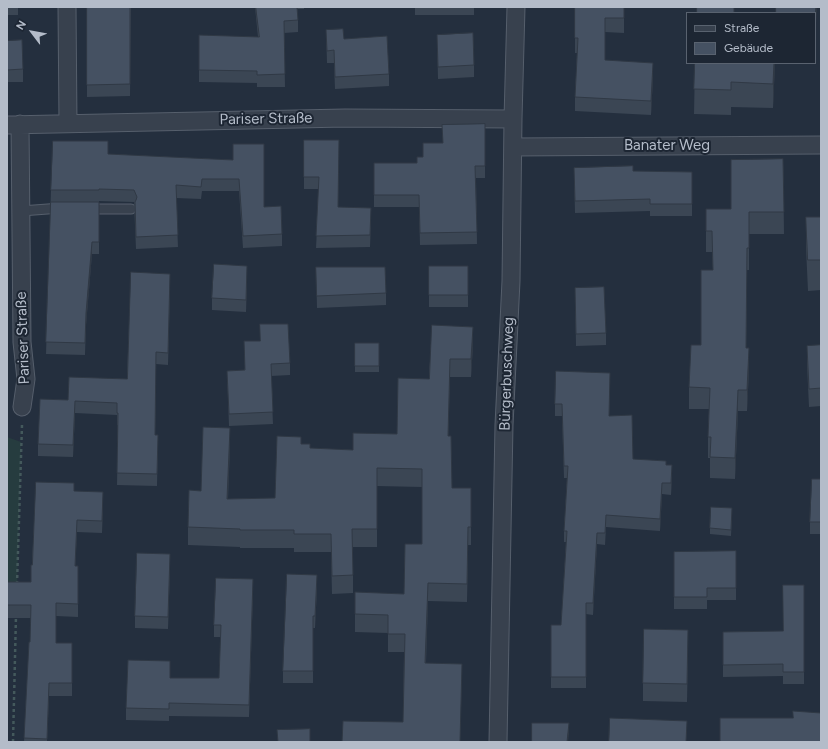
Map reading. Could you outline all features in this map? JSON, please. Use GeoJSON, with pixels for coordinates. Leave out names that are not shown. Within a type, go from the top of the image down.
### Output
{"type":"FeatureCollection","features":[{"type":"Feature","properties":{"kind":"street"},"geometry":{"type":"LineString","coordinates":[[67,7],[68,123]]}},
{"type":"Feature","properties":{"kind":"street","name":"Bürgerbuschweg"},"geometry":{"type":"LineString","coordinates":[[498,742],[504,425],[511,281],[516,7]]}},
{"type":"Feature","properties":{"kind":"street","name":"Pariser Straße"},"geometry":{"type":"LineString","coordinates":[[22,407],[26,379],[22,342],[21,211],[13,125],[345,118],[513,119]]}},
{"type":"Feature","properties":{"kind":"street","name":"Banater Weg"},"geometry":{"type":"LineString","coordinates":[[513,147],[821,145]]}},
{"type":"Feature","properties":{"kind":"lane"},"geometry":{"type":"LineString","coordinates":[[21,211],[56,208],[131,209]]}},
{"type":"Feature","properties":{"kind":"path"},"geometry":{"type":"LineString","coordinates":[[17,590],[22,407]]}},
{"type":"Feature","properties":{"kind":"path"},"geometry":{"type":"LineString","coordinates":[[13,742],[16,613]]}},
{"type":"Feature","properties":{"kind":"green space"},"geometry":{"type":"Polygon","coordinates":[[[7,437],[21,442],[17,590],[7,590],[7,437]]]}},
{"type":"Feature","properties":{"kind":"building"},"geometry":{"type":"Polygon","coordinates":[[[87,7],[130,7],[130,84],[87,85],[87,7]]]}},
{"type":"Feature","properties":{"kind":"building"},"geometry":{"type":"Polygon","coordinates":[[[256,7],[297,7],[298,20],[284,21],[285,74],[257,75],[257,71],[199,70],[199,35],[259,37],[256,7]]]}},
{"type":"Feature","properties":{"kind":"building"},"geometry":{"type":"Polygon","coordinates":[[[575,7],[624,7],[624,18],[605,18],[605,60],[653,63],[651,101],[575,97],[578,38],[575,38],[575,7]]]}},
{"type":"Feature","properties":{"kind":"building"},"geometry":{"type":"Polygon","coordinates":[[[697,7],[734,7],[734,12],[697,12],[697,7]]]}},
{"type":"Feature","properties":{"kind":"building"},"geometry":{"type":"Polygon","coordinates":[[[776,7],[816,7],[816,12],[776,12],[776,7]]]}},
{"type":"Feature","properties":{"kind":"building"},"geometry":{"type":"Polygon","coordinates":[[[343,29],[344,39],[387,36],[389,74],[335,77],[334,50],[327,51],[326,30],[343,29]]]}},
{"type":"Feature","properties":{"kind":"building"},"geometry":{"type":"Polygon","coordinates":[[[473,33],[474,65],[438,67],[437,35],[473,33]]]}},
{"type":"Feature","properties":{"kind":"building"},"geometry":{"type":"Polygon","coordinates":[[[22,40],[23,69],[7,70],[7,41],[22,40]]]}},
{"type":"Feature","properties":{"kind":"building"},"geometry":{"type":"Polygon","coordinates":[[[695,64],[774,64],[773,84],[731,82],[731,90],[694,89],[695,64]]]}},
{"type":"Feature","properties":{"kind":"building"},"geometry":{"type":"Polygon","coordinates":[[[485,124],[485,166],[475,166],[477,232],[420,233],[419,195],[374,195],[374,163],[417,163],[417,157],[423,157],[423,143],[443,143],[442,125],[485,124]]]}},
{"type":"Feature","properties":{"kind":"building"},"geometry":{"type":"Polygon","coordinates":[[[304,140],[339,140],[338,207],[371,208],[370,235],[316,236],[319,177],[304,177],[304,140]]]}},
{"type":"Feature","properties":{"kind":"building"},"geometry":{"type":"Polygon","coordinates":[[[53,141],[108,141],[108,154],[233,160],[233,144],[264,144],[264,207],[281,206],[282,234],[243,236],[239,179],[202,179],[201,187],[176,185],[178,235],[136,237],[135,202],[137,197],[134,190],[51,190],[53,141]]]}},
{"type":"Feature","properties":{"kind":"building"},"geometry":{"type":"Polygon","coordinates":[[[783,159],[784,212],[749,212],[749,248],[747,248],[746,348],[749,348],[747,390],[738,390],[735,458],[710,457],[711,437],[708,437],[710,388],[689,387],[691,345],[701,345],[701,270],[713,270],[712,231],[706,231],[706,209],[731,209],[731,160],[783,159]]]}},
{"type":"Feature","properties":{"kind":"building"},"geometry":{"type":"Polygon","coordinates":[[[633,166],[633,171],[692,172],[692,204],[650,204],[650,199],[575,201],[574,168],[633,166]]]}},
{"type":"Feature","properties":{"kind":"building"},"geometry":{"type":"Polygon","coordinates":[[[51,202],[99,202],[99,242],[92,242],[85,343],[46,342],[51,202]]]}},
{"type":"Feature","properties":{"kind":"building"},"geometry":{"type":"Polygon","coordinates":[[[806,217],[821,217],[821,260],[808,260],[806,217]]]}},
{"type":"Feature","properties":{"kind":"building"},"geometry":{"type":"Polygon","coordinates":[[[214,264],[247,266],[246,300],[212,298],[214,264]]]}},
{"type":"Feature","properties":{"kind":"building"},"geometry":{"type":"Polygon","coordinates":[[[429,266],[468,266],[468,295],[429,295],[429,266]]]}},
{"type":"Feature","properties":{"kind":"building"},"geometry":{"type":"Polygon","coordinates":[[[316,267],[385,267],[386,293],[317,296],[316,267]]]}},
{"type":"Feature","properties":{"kind":"building"},"geometry":{"type":"Polygon","coordinates":[[[131,272],[170,274],[168,353],[156,352],[155,435],[158,435],[157,474],[117,473],[117,403],[75,401],[73,445],[38,444],[40,399],[68,400],[69,377],[127,379],[131,272]]]}},
{"type":"Feature","properties":{"kind":"building"},"geometry":{"type":"Polygon","coordinates":[[[604,287],[606,333],[576,334],[575,288],[604,287]]]}},
{"type":"Feature","properties":{"kind":"building"},"geometry":{"type":"Polygon","coordinates":[[[260,324],[288,324],[290,363],[271,364],[273,412],[229,414],[227,371],[245,370],[244,341],[260,341],[260,324]]]}},
{"type":"Feature","properties":{"kind":"building"},"geometry":{"type":"Polygon","coordinates":[[[432,325],[473,327],[471,359],[450,359],[448,436],[451,436],[452,488],[471,488],[471,527],[468,527],[467,584],[428,583],[425,663],[462,664],[460,742],[342,742],[343,721],[403,722],[405,634],[388,634],[388,615],[355,614],[355,592],[404,594],[405,544],[422,544],[422,469],[377,468],[377,529],[352,529],[353,575],[332,576],[331,534],[294,534],[294,530],[240,530],[188,527],[189,490],[201,491],[203,427],[230,428],[227,499],[275,498],[277,436],[301,437],[301,444],[310,444],[310,448],[353,450],[353,433],[397,434],[398,378],[429,379],[432,325]]]}},
{"type":"Feature","properties":{"kind":"building"},"geometry":{"type":"Polygon","coordinates":[[[355,343],[379,343],[379,366],[355,366],[355,343]]]}},
{"type":"Feature","properties":{"kind":"building"},"geometry":{"type":"Polygon","coordinates":[[[821,345],[821,388],[809,389],[807,346],[821,345]]]}},
{"type":"Feature","properties":{"kind":"building"},"geometry":{"type":"Polygon","coordinates":[[[556,371],[610,373],[609,416],[632,415],[633,459],[666,461],[666,465],[672,465],[671,483],[662,483],[660,519],[606,515],[605,533],[597,533],[593,603],[586,603],[586,677],[551,677],[551,625],[561,625],[567,531],[564,531],[568,466],[564,466],[562,404],[555,404],[556,371]]]}},
{"type":"Feature","properties":{"kind":"building"},"geometry":{"type":"Polygon","coordinates":[[[812,479],[821,479],[821,522],[810,522],[812,479]]]}},
{"type":"Feature","properties":{"kind":"building"},"geometry":{"type":"Polygon","coordinates":[[[36,482],[74,483],[74,491],[103,492],[102,521],[77,520],[75,566],[78,566],[78,604],[56,603],[56,643],[72,643],[72,683],[49,683],[47,739],[24,738],[31,605],[7,605],[7,582],[31,582],[36,482]]]}},
{"type":"Feature","properties":{"kind":"building"},"geometry":{"type":"Polygon","coordinates":[[[711,507],[732,508],[731,530],[710,528],[711,507]]]}},
{"type":"Feature","properties":{"kind":"building"},"geometry":{"type":"Polygon","coordinates":[[[736,551],[736,588],[707,588],[707,597],[674,597],[674,552],[736,551]]]}},
{"type":"Feature","properties":{"kind":"building"},"geometry":{"type":"Polygon","coordinates":[[[137,553],[170,554],[168,617],[135,616],[137,553]]]}},
{"type":"Feature","properties":{"kind":"building"},"geometry":{"type":"Polygon","coordinates":[[[287,574],[317,575],[315,616],[313,616],[313,671],[283,671],[287,574]]]}},
{"type":"Feature","properties":{"kind":"building"},"geometry":{"type":"Polygon","coordinates":[[[216,578],[253,579],[249,705],[169,703],[169,709],[126,708],[128,660],[170,661],[170,678],[219,678],[221,625],[214,625],[216,578]]]}},
{"type":"Feature","properties":{"kind":"building"},"geometry":{"type":"Polygon","coordinates":[[[783,585],[804,585],[804,672],[783,672],[783,664],[723,665],[723,632],[783,631],[783,585]]]}},
{"type":"Feature","properties":{"kind":"building"},"geometry":{"type":"Polygon","coordinates":[[[644,629],[688,630],[687,684],[643,683],[644,629]]]}},
{"type":"Feature","properties":{"kind":"building"},"geometry":{"type":"Polygon","coordinates":[[[793,711],[821,713],[821,742],[720,742],[720,718],[793,718],[793,711]]]}},
{"type":"Feature","properties":{"kind":"building"},"geometry":{"type":"Polygon","coordinates":[[[610,718],[687,721],[686,742],[609,742],[610,718]]]}},
{"type":"Feature","properties":{"kind":"building"},"geometry":{"type":"Polygon","coordinates":[[[532,723],[569,723],[567,742],[532,742],[532,723]]]}},
{"type":"Feature","properties":{"kind":"building"},"geometry":{"type":"Polygon","coordinates":[[[310,729],[310,742],[278,742],[277,730],[310,729]]]}}]}
